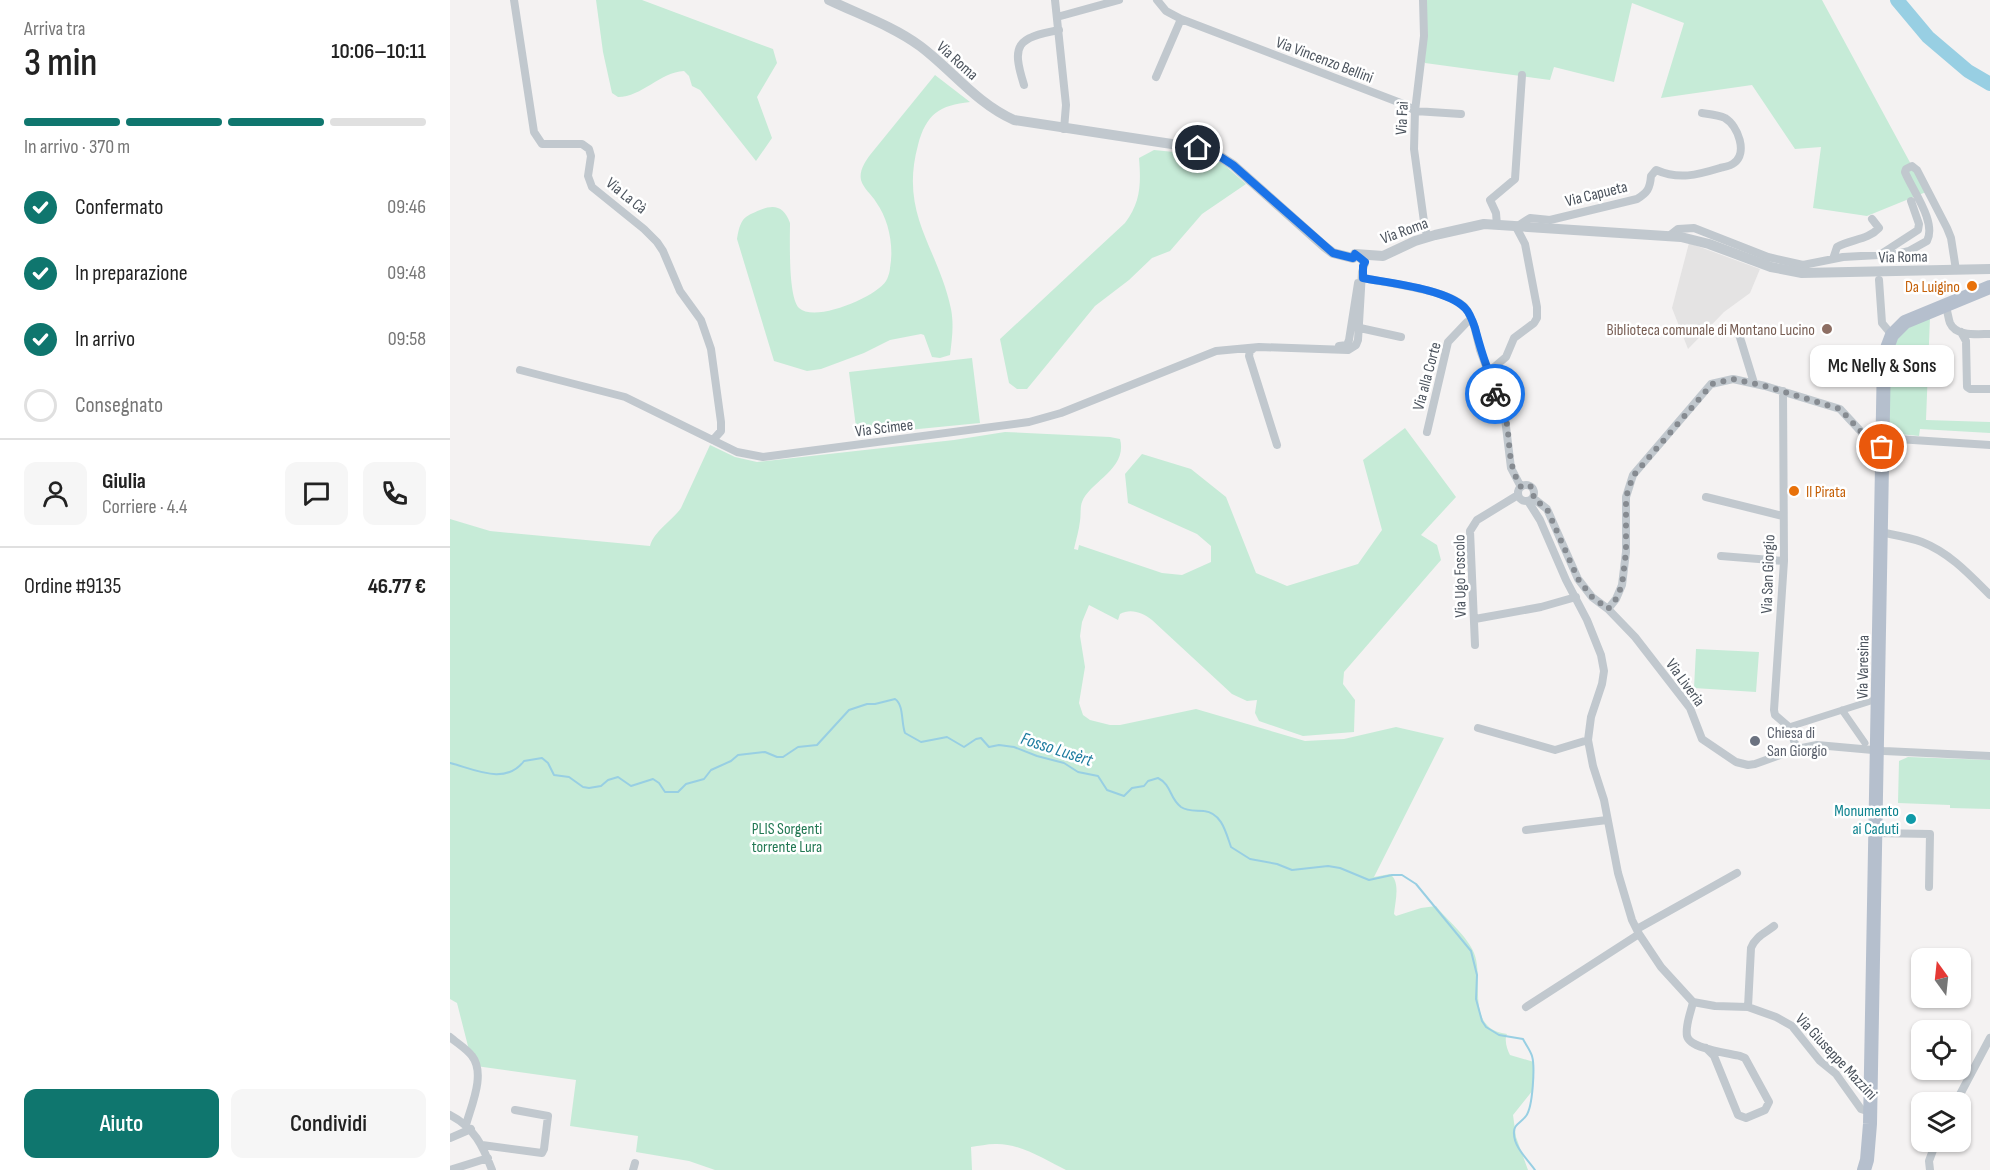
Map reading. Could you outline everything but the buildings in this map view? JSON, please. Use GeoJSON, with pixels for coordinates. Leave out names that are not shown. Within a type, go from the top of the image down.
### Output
{"type":"FeatureCollection","features":[{"type":"Feature","properties":{"kind":"main road"},"geometry":{"type":"LineString","coordinates":[[1892,334],[1913,317],[1990,287]]}},
{"type":"Feature","properties":{"kind":"main road","name":"Via Varesina"},"geometry":{"type":"LineString","coordinates":[[1869,1137],[1875,833],[1871,747],[1878,699],[1884,356],[1892,334]]}},
{"type":"Feature","properties":{"kind":"main road"},"geometry":{"type":"LineString","coordinates":[[1856,1170],[1869,1137]]}},
{"type":"Feature","properties":{"kind":"main road"},"geometry":{"type":"LineString","coordinates":[[1864,1170],[1869,1137]]}},
{"type":"Feature","properties":{"kind":"street","name":"Via La Cà"},"geometry":{"type":"LineString","coordinates":[[514,0],[534,132],[537,139],[542,144],[587,146],[591,156],[588,176],[592,187],[657,242],[680,291],[701,320],[711,349],[721,422],[721,431],[713,441]]}},
{"type":"Feature","properties":{"kind":"street","name":"Via Roma"},"geometry":{"type":"LineString","coordinates":[[829,0],[913,41],[976,97],[1003,115],[1024,123],[1198,148],[1216,154],[1233,165],[1333,253],[1353,258],[1355,254],[1383,256],[1428,237],[1484,224],[1669,236],[1695,240],[1771,267],[1802,273],[1990,269]]}},
{"type":"Feature","properties":{"kind":"street"},"geometry":{"type":"LineString","coordinates":[[1055,0],[1066,105],[1064,129]]}},
{"type":"Feature","properties":{"kind":"street"},"geometry":{"type":"LineString","coordinates":[[1058,17],[1119,0]]}},
{"type":"Feature","properties":{"kind":"street","name":"Via Vincenzo Bellini"},"geometry":{"type":"LineString","coordinates":[[1157,0],[1166,11],[1177,17],[1406,105],[1415,111],[1461,114]]}},
{"type":"Feature","properties":{"kind":"street","name":"Via Faì"},"geometry":{"type":"LineString","coordinates":[[1423,0],[1424,36],[1415,111],[1414,149],[1428,237]]}},
{"type":"Feature","properties":{"kind":"street"},"geometry":{"type":"LineString","coordinates":[[1156,77],[1177,17]]}},
{"type":"Feature","properties":{"kind":"street"},"geometry":{"type":"LineString","coordinates":[[1024,85],[1018,63],[1017,49],[1020,44],[1033,37],[1059,30]]}},
{"type":"Feature","properties":{"kind":"street"},"geometry":{"type":"LineString","coordinates":[[1497,225],[1496,213],[1490,200],[1515,179],[1522,75]]}},
{"type":"Feature","properties":{"kind":"street","name":"Via Capueta"},"geometry":{"type":"LineString","coordinates":[[1516,227],[1530,218],[1550,220],[1637,199],[1647,193],[1651,176],[1656,171],[1669,175],[1696,176],[1733,164],[1739,156],[1739,135],[1725,118],[1702,113]]}},
{"type":"Feature","properties":{"kind":"street"},"geometry":{"type":"LineString","coordinates":[[1669,236],[1678,229],[1694,228],[1768,257],[1803,265],[1833,259],[1909,251],[1921,246],[1930,237],[1927,219],[1905,172],[1912,166],[1917,170],[1947,228],[1951,238],[1956,270]]}},
{"type":"Feature","properties":{"kind":"street"},"geometry":{"type":"LineString","coordinates":[[1881,255],[1918,230],[1919,224],[1911,201]]}},
{"type":"Feature","properties":{"kind":"street"},"geometry":{"type":"LineString","coordinates":[[1833,259],[1837,247],[1846,242],[1872,235],[1879,228],[1872,219]]}},
{"type":"Feature","properties":{"kind":"street"},"geometry":{"type":"LineString","coordinates":[[1490,374],[1492,369],[1506,357],[1514,338],[1534,323],[1537,318],[1537,306],[1525,244],[1516,227]]}},
{"type":"Feature","properties":{"kind":"street"},"geometry":{"type":"LineString","coordinates":[[1351,344],[1358,340],[1365,262],[1355,254]]}},
{"type":"Feature","properties":{"kind":"street"},"geometry":{"type":"LineString","coordinates":[[1351,344],[1361,271],[1355,254]]}},
{"type":"Feature","properties":{"kind":"street"},"geometry":{"type":"LineString","coordinates":[[1363,278],[1442,294],[1467,309],[1490,374],[1490,385],[1504,410],[1511,468],[1521,500],[1531,500]]}},
{"type":"Feature","properties":{"kind":"street"},"geometry":{"type":"LineString","coordinates":[[1879,280],[1882,323],[1892,334]]}},
{"type":"Feature","properties":{"kind":"street"},"geometry":{"type":"LineString","coordinates":[[1945,305],[1952,327],[1960,332],[1966,341],[1967,387],[1990,389]]}},
{"type":"Feature","properties":{"kind":"street","name":"Via alla Corte"},"geometry":{"type":"LineString","coordinates":[[1427,432],[1448,342],[1467,322],[1472,321]]}},
{"type":"Feature","properties":{"kind":"street"},"geometry":{"type":"LineString","coordinates":[[1360,328],[1401,337]]}},
{"type":"Feature","properties":{"kind":"street"},"geometry":{"type":"LineString","coordinates":[[1738,331],[1754,383]]}},
{"type":"Feature","properties":{"kind":"street"},"geometry":{"type":"LineString","coordinates":[[1960,332],[1990,334]]}},
{"type":"Feature","properties":{"kind":"street","name":"Via Scimee"},"geometry":{"type":"LineString","coordinates":[[520,370],[625,397],[737,452],[763,457],[1011,425],[1061,413],[1216,351],[1254,348],[1326,348],[1351,344]]}},
{"type":"Feature","properties":{"kind":"street"},"geometry":{"type":"LineString","coordinates":[[1254,348],[1249,356],[1276,445]]}},
{"type":"Feature","properties":{"kind":"street"},"geometry":{"type":"LineString","coordinates":[[1608,609],[1616,599],[1622,585],[1626,552],[1626,497],[1633,476],[1712,384],[1733,379],[1754,383],[1840,409],[1866,437],[1882,443],[1990,446]]}},
{"type":"Feature","properties":{"kind":"street","name":"Via San Giorgio"},"geometry":{"type":"LineString","coordinates":[[1783,391],[1784,561],[1774,710],[1775,715],[1789,727],[1797,750]]}},
{"type":"Feature","properties":{"kind":"street"},"geometry":{"type":"LineString","coordinates":[[1520,491],[1526,485],[1530,486],[1534,493],[1531,500],[1601,655],[1604,671],[1591,717],[1588,740],[1593,766],[1604,800],[1618,873],[1632,920],[1660,967],[1693,1002],[1688,1037],[1694,1045],[1706,1048],[1745,1058],[1769,1102],[1768,1107],[1746,1118],[1738,1115],[1714,1056],[1706,1048]]}},
{"type":"Feature","properties":{"kind":"street","name":"Via Ugo Foscolo"},"geometry":{"type":"LineString","coordinates":[[1475,645],[1470,531],[1477,520],[1520,491]]}},
{"type":"Feature","properties":{"kind":"street"},"geometry":{"type":"LineString","coordinates":[[1706,497],[1783,516]]}},
{"type":"Feature","properties":{"kind":"street","name":"Via Liveria"},"geometry":{"type":"LineString","coordinates":[[1531,500],[1547,509],[1578,579],[1592,597],[1608,609],[1635,637],[1690,708],[1702,739],[1736,762],[1748,765],[1817,745],[1990,756]]}},
{"type":"Feature","properties":{"kind":"street"},"geometry":{"type":"LineString","coordinates":[[1880,532],[1923,543],[1940,551],[1957,563],[1990,595]]}},
{"type":"Feature","properties":{"kind":"street"},"geometry":{"type":"LineString","coordinates":[[1721,556],[1784,561]]}},
{"type":"Feature","properties":{"kind":"street"},"geometry":{"type":"LineString","coordinates":[[1475,619],[1541,607],[1576,597]]}},
{"type":"Feature","properties":{"kind":"street"},"geometry":{"type":"LineString","coordinates":[[1789,727],[1878,699]]}},
{"type":"Feature","properties":{"kind":"street"},"geometry":{"type":"LineString","coordinates":[[1842,710],[1871,747]]}},
{"type":"Feature","properties":{"kind":"street"},"geometry":{"type":"LineString","coordinates":[[1478,728],[1555,750],[1588,740]]}},
{"type":"Feature","properties":{"kind":"street"},"geometry":{"type":"LineString","coordinates":[[1526,830],[1607,820]]}},
{"type":"Feature","properties":{"kind":"street"},"geometry":{"type":"LineString","coordinates":[[1875,833],[1930,834],[1929,887]]}},
{"type":"Feature","properties":{"kind":"street"},"geometry":{"type":"LineString","coordinates":[[1526,1007],[1638,931],[1737,873]]}},
{"type":"Feature","properties":{"kind":"street"},"geometry":{"type":"LineString","coordinates":[[1748,1007],[1751,948],[1760,936],[1774,926]]}},
{"type":"Feature","properties":{"kind":"street","name":"Via Giuseppe Mazzini"},"geometry":{"type":"LineString","coordinates":[[1693,1002],[1715,1006],[1748,1007],[1776,1017],[1792,1026],[1820,1061],[1836,1074],[1861,1109],[1870,1112]]}},
{"type":"Feature","properties":{"kind":"street"},"geometry":{"type":"LineString","coordinates":[[450,1037],[472,1056],[477,1065],[478,1078],[468,1127],[450,1138]]}},
{"type":"Feature","properties":{"kind":"street"},"geometry":{"type":"LineString","coordinates":[[1961,1092],[1990,1038]]}},
{"type":"Feature","properties":{"kind":"street"},"geometry":{"type":"LineString","coordinates":[[482,1145],[542,1153],[548,1116],[515,1110]]}},
{"type":"Feature","properties":{"kind":"street"},"geometry":{"type":"LineString","coordinates":[[450,1115],[468,1127],[482,1145],[492,1170]]}},
{"type":"Feature","properties":{"kind":"street"},"geometry":{"type":"LineString","coordinates":[[1930,1170],[1929,1161],[1932,1152]]}},
{"type":"Feature","properties":{"kind":"street"},"geometry":{"type":"LineString","coordinates":[[450,1170],[488,1158]]}},
{"type":"Feature","properties":{"kind":"shaded area"},"geometry":{"type":"Polygon","coordinates":[[[1689,243],[1760,269],[1750,293],[1724,312],[1688,349],[1672,308],[1689,243]]]}},
{"type":"Feature","properties":{"kind":"green space"},"geometry":{"type":"Polygon","coordinates":[[[596,0],[642,0],[773,49],[777,63],[757,97],[772,138],[756,161],[700,90],[692,86],[689,76],[684,71],[667,75],[627,96],[618,97],[612,93],[603,52],[596,0]]]}},
{"type":"Feature","properties":{"kind":"green space"},"geometry":{"type":"Polygon","coordinates":[[[1426,0],[1822,0],[1926,192],[1867,216],[1813,208],[1821,147],[1795,149],[1752,85],[1661,98],[1684,23],[1632,3],[1614,82],[1554,67],[1550,80],[1425,63],[1426,0]]]}},
{"type":"Feature","properties":{"kind":"green space"},"geometry":{"type":"Polygon","coordinates":[[[935,75],[970,102],[942,109],[930,119],[921,134],[913,170],[913,191],[922,230],[938,267],[951,309],[953,326],[950,355],[940,358],[932,357],[924,335],[921,334],[890,340],[864,353],[821,369],[807,371],[774,361],[737,239],[742,222],[750,214],[770,207],[782,210],[788,217],[790,268],[795,302],[799,308],[807,312],[845,306],[858,301],[880,287],[886,281],[889,273],[891,242],[884,217],[862,183],[862,170],[870,155],[935,75]]]}},
{"type":"Feature","properties":{"kind":"green space"},"geometry":{"type":"Polygon","coordinates":[[[1154,150],[1214,156],[1246,184],[1202,214],[1170,251],[1152,258],[1129,280],[1095,306],[1027,389],[1017,389],[1009,383],[1000,339],[1125,223],[1134,208],[1139,192],[1139,158],[1154,150]]]}},
{"type":"Feature","properties":{"kind":"green space"},"geometry":{"type":"Polygon","coordinates":[[[1930,317],[1926,420],[1990,422],[1990,433],[1920,429],[1919,436],[1890,433],[1890,384],[1896,344],[1905,330],[1930,317]]]}},
{"type":"Feature","properties":{"kind":"green space"},"geometry":{"type":"Polygon","coordinates":[[[972,358],[980,423],[857,435],[849,372],[972,358]]]}},
{"type":"Feature","properties":{"kind":"green space","name":"PLIS Sorgenti torrente Lura"},"geometry":{"type":"Polygon","coordinates":[[[1405,428],[1456,497],[1421,535],[1437,545],[1441,560],[1344,672],[1343,684],[1355,700],[1354,732],[1303,736],[1259,721],[1255,713],[1257,700],[1247,701],[1232,694],[1148,617],[1141,613],[1128,611],[1120,614],[1118,620],[1089,605],[1082,622],[1080,636],[1085,667],[1079,703],[1083,715],[1090,720],[1110,725],[1120,725],[1196,709],[1305,741],[1344,739],[1396,727],[1444,738],[1374,877],[1390,874],[1393,878],[1396,887],[1394,914],[1396,916],[1436,906],[1462,935],[1471,947],[1477,964],[1478,1002],[1485,1023],[1494,1030],[1507,1034],[1506,1042],[1510,1055],[1534,1062],[1533,1090],[1513,1115],[1516,1137],[1528,1170],[1066,1170],[1023,1149],[995,1144],[971,1147],[972,1170],[715,1170],[689,1161],[636,1152],[638,1136],[570,1126],[576,1080],[476,1066],[469,1050],[457,1003],[450,999],[450,519],[490,531],[650,546],[659,531],[681,508],[710,445],[735,457],[757,462],[954,440],[1005,432],[1110,437],[1120,439],[1121,450],[1113,467],[1082,502],[1074,549],[1078,550],[1079,545],[1162,573],[1182,575],[1211,562],[1211,546],[1197,534],[1128,503],[1125,474],[1142,454],[1191,469],[1226,497],[1256,573],[1287,586],[1358,564],[1382,530],[1363,460],[1405,428]]]}},
{"type":"Feature","properties":{"kind":"green space"},"geometry":{"type":"Polygon","coordinates":[[[1696,649],[1759,652],[1756,692],[1694,688],[1696,649]]]}},
{"type":"Feature","properties":{"kind":"green space"},"geometry":{"type":"Polygon","coordinates":[[[1908,757],[1990,760],[1990,809],[1898,803],[1899,761],[1908,757]]]}},
{"type":"Feature","properties":{"kind":"waterway"},"geometry":{"type":"LineString","coordinates":[[1897,0],[1928,37],[1968,71],[1990,84]]}},
{"type":"Feature","properties":{"kind":"waterway","name":"Fosso Lusèrt"},"geometry":{"type":"LineString","coordinates":[[450,763],[479,772],[499,774],[516,769],[524,761],[542,758],[548,763],[554,775],[569,777],[583,787],[601,786],[608,780],[618,777],[631,786],[653,779],[665,792],[678,792],[686,784],[704,779],[711,770],[731,761],[738,755],[765,752],[783,757],[798,747],[817,745],[849,710],[895,699],[901,709],[905,733],[921,742],[947,737],[964,747],[981,738],[989,747],[999,745],[1014,747],[1064,763],[1078,772],[1098,776],[1107,790],[1124,796],[1132,788],[1144,786],[1148,781],[1158,778],[1166,784],[1174,800],[1181,807],[1204,811],[1215,816],[1222,824],[1231,847],[1250,859],[1277,864],[1292,870],[1328,866],[1340,868],[1369,880],[1402,875],[1416,884],[1471,951],[1477,975],[1476,999],[1486,1027],[1499,1035],[1523,1039],[1531,1054],[1533,1061],[1532,1096],[1526,1116],[1515,1128],[1514,1134],[1519,1148],[1535,1170]]}},
{"type":"Feature","properties":{"kind":"way so far"},"geometry":{"type":"LineString","coordinates":[[1495,394],[1504,410],[1509,458],[1514,476],[1521,487],[1528,485],[1532,488],[1533,498],[1547,509],[1578,579],[1592,597],[1608,609],[1616,599],[1622,585],[1626,552],[1626,497],[1633,476],[1712,384],[1733,379],[1765,386],[1840,409],[1866,437],[1882,447]]}},
{"type":"Feature","properties":{"kind":"place","name":"Da Luigino"},"geometry":{"type":"Point","coordinates":[1972,286]}},
{"type":"Feature","properties":{"kind":"place","name":"Biblioteca comunale di Montano Lucino"},"geometry":{"type":"Point","coordinates":[1827,329]}},
{"type":"Feature","properties":{"kind":"place","name":"Mc Nelly & Sons"},"geometry":{"type":"Point","coordinates":[1882,447]}},
{"type":"Feature","properties":{"kind":"place","name":"Il Pirata"},"geometry":{"type":"Point","coordinates":[1794,491]}},
{"type":"Feature","properties":{"kind":"place","name":"Chiesa di San Giorgio"},"geometry":{"type":"Point","coordinates":[1755,741]}},
{"type":"Feature","properties":{"kind":"place","name":"Monumento ai Caduti"},"geometry":{"type":"Point","coordinates":[1911,819]}},
{"type":"Feature","properties":{"kind":"route"},"geometry":{"type":"LineString","coordinates":[[1198,148],[1216,154],[1233,165],[1333,253],[1353,258],[1355,254],[1365,262],[1363,278],[1442,294],[1467,309],[1474,325],[1486,369],[1490,374],[1490,385],[1495,394]]}}]}
